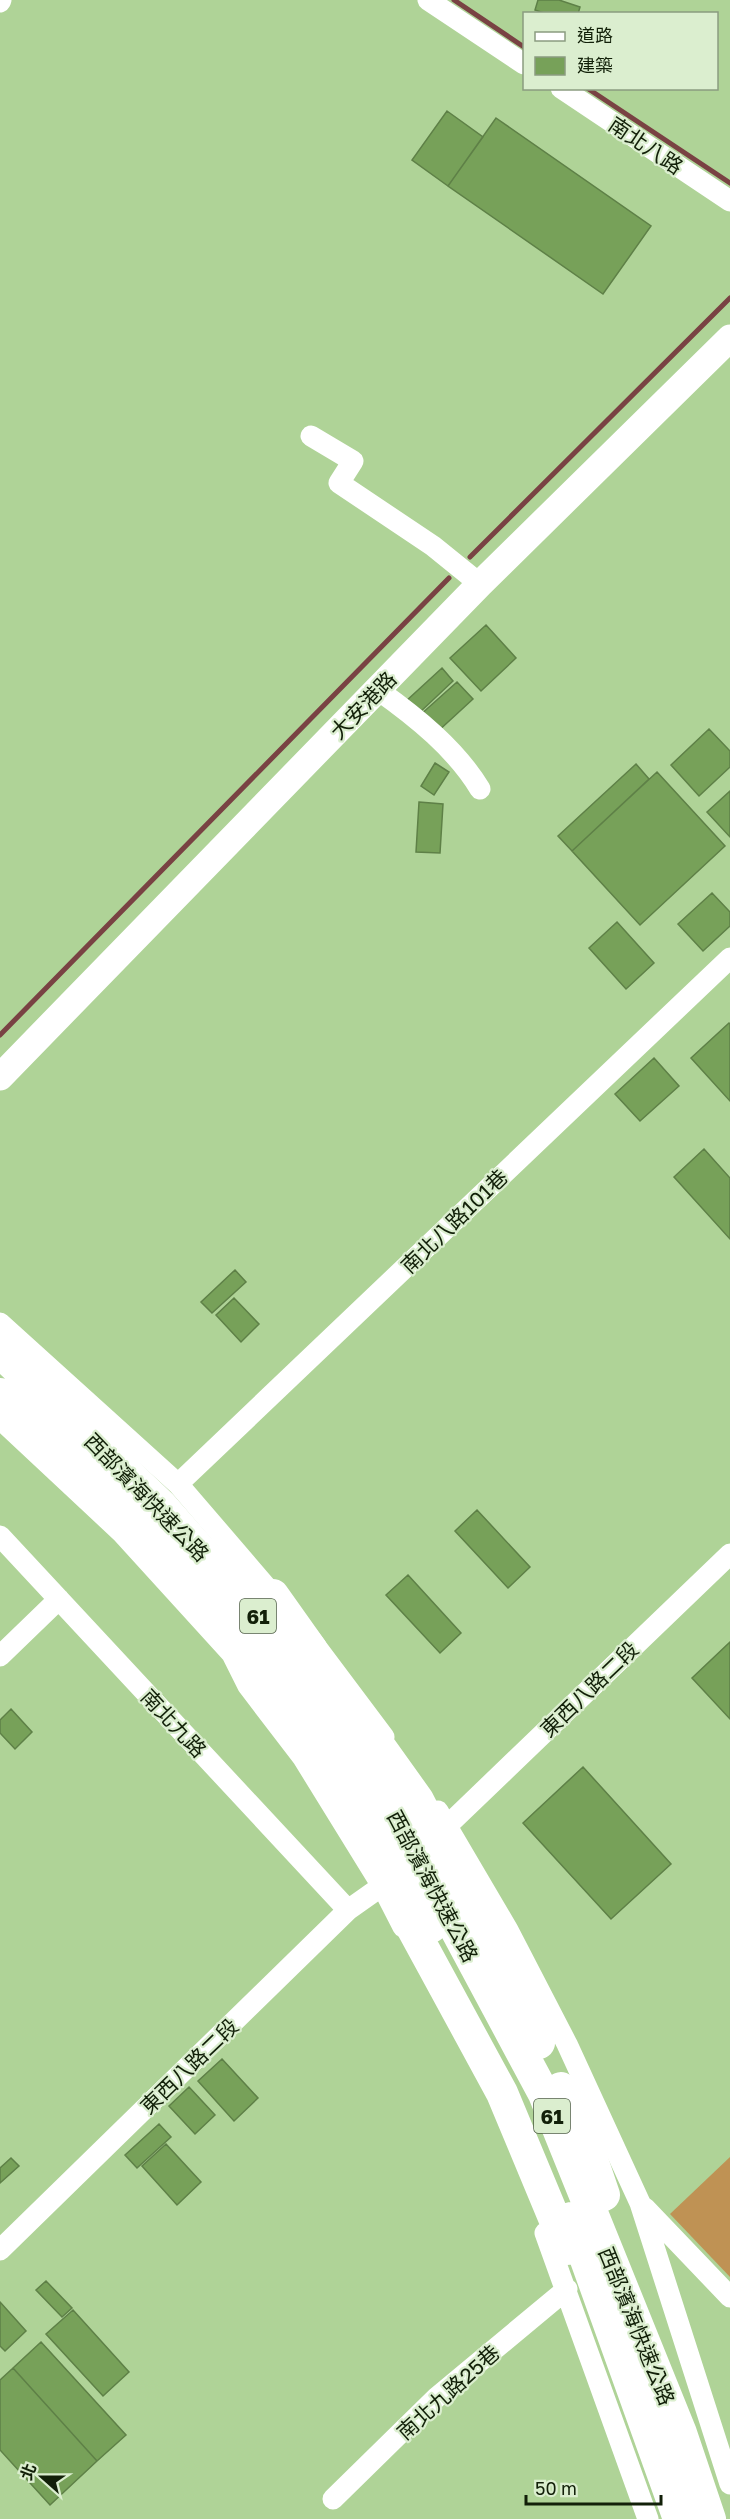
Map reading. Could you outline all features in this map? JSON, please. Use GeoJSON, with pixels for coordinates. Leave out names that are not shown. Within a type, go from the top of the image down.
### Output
{"type":"FeatureCollection","features":[{"type":"Feature","properties":{"kind":"highway","name":"西部濱海快速公路"},"geometry":{"type":"LineString","coordinates":[[0,1352],[160,1505],[270,1674],[338,1739],[544,2094],[681,2433],[710,2519]]}},
{"type":"Feature","properties":{"kind":"highway","name":"西部濱海快速公路"},"geometry":{"type":"LineString","coordinates":[[0,1394],[160,1505]]}},
{"type":"Feature","properties":{"kind":"highway"},"geometry":{"type":"LineString","coordinates":[[273,1595],[418,1800],[488,1936],[586,2142],[681,2433]]}},
{"type":"Feature","properties":{"kind":"highway"},"geometry":{"type":"LineString","coordinates":[[232,1654],[345,1805],[502,2093],[645,2426]]}},
{"type":"Feature","properties":{"kind":"highway","name":"西部濱海快速公路"},"geometry":{"type":"LineString","coordinates":[[338,1739],[544,2142],[679,2519]]}},
{"type":"Feature","properties":{"kind":"main road","name":"大安港路"},"geometry":{"type":"LineString","coordinates":[[0,1077],[480,584],[730,338]]}},
{"type":"Feature","properties":{"kind":"street"},"geometry":{"type":"LineString","coordinates":[[428,0],[523,63]]}},
{"type":"Feature","properties":{"kind":"street","name":"南北八路"},"geometry":{"type":"LineString","coordinates":[[564,90],[730,201]]}},
{"type":"Feature","properties":{"kind":"street"},"geometry":{"type":"LineString","coordinates":[[311,436],[353,461],[339,483],[433,546],[480,584]]}},
{"type":"Feature","properties":{"kind":"street"},"geometry":{"type":"LineString","coordinates":[[378,690],[407,710],[467,768],[480,789]]}},
{"type":"Feature","properties":{"kind":"street","name":"南北八路101巷"},"geometry":{"type":"LineString","coordinates":[[160,1505],[730,958]]}},
{"type":"Feature","properties":{"kind":"street"},"geometry":{"type":"LineString","coordinates":[[0,1323],[160,1505],[273,1595],[306,1633],[448,1825],[508,1930],[567,2044],[640,2203],[730,2484]]}},
{"type":"Feature","properties":{"kind":"street"},"geometry":{"type":"LineString","coordinates":[[0,1419],[121,1532],[232,1654],[248,1686],[303,1758],[382,1886],[459,2034],[529,2193],[567,2289],[648,2519]]}},
{"type":"Feature","properties":{"kind":"street","name":"南北九路"},"geometry":{"type":"LineString","coordinates":[[0,1536],[348,1910]]}},
{"type":"Feature","properties":{"kind":"street","name":"東西八路二段"},"geometry":{"type":"LineString","coordinates":[[448,1825],[730,1554]]}},
{"type":"Feature","properties":{"kind":"street"},"geometry":{"type":"LineString","coordinates":[[0,1656],[59,1599]]}},
{"type":"Feature","properties":{"kind":"street","name":"東西八路二段"},"geometry":{"type":"LineString","coordinates":[[0,2250],[348,1910],[382,1886]]}},
{"type":"Feature","properties":{"kind":"street"},"geometry":{"type":"LineString","coordinates":[[640,2203],[730,2297]]}},
{"type":"Feature","properties":{"kind":"street","name":"南北九路25巷"},"geometry":{"type":"LineString","coordinates":[[333,2499],[437,2397],[567,2289]]}},
{"type":"Feature","properties":{"kind":"shaded area"},"geometry":{"type":"Polygon","coordinates":[[[730,2157],[730,2277],[670,2214],[730,2157]]]}},
{"type":"Feature","properties":{"kind":"building"},"geometry":{"type":"Polygon","coordinates":[[[538,0],[559,0],[580,7],[579,12],[535,10],[538,0]]]}},
{"type":"Feature","properties":{"kind":"building"},"geometry":{"type":"Polygon","coordinates":[[[447,111],[483,137],[448,186],[412,160],[447,111]]]}},
{"type":"Feature","properties":{"kind":"building"},"geometry":{"type":"Polygon","coordinates":[[[496,118],[651,226],[603,294],[448,186],[496,118]]]}},
{"type":"Feature","properties":{"kind":"building"},"geometry":{"type":"Polygon","coordinates":[[[486,625],[516,658],[481,691],[450,658],[486,625]]]}},
{"type":"Feature","properties":{"kind":"building"},"geometry":{"type":"Polygon","coordinates":[[[442,668],[453,681],[417,715],[405,702],[442,668]]]}},
{"type":"Feature","properties":{"kind":"building"},"geometry":{"type":"Polygon","coordinates":[[[457,682],[473,699],[435,734],[419,716],[457,682]]]}},
{"type":"Feature","properties":{"kind":"building"},"geometry":{"type":"Polygon","coordinates":[[[709,729],[730,751],[730,767],[699,796],[671,765],[709,729]]]}},
{"type":"Feature","properties":{"kind":"building"},"geometry":{"type":"Polygon","coordinates":[[[435,763],[449,772],[434,795],[421,786],[435,763]]]}},
{"type":"Feature","properties":{"kind":"building"},"geometry":{"type":"Polygon","coordinates":[[[636,764],[649,779],[572,851],[558,836],[636,764]]]}},
{"type":"Feature","properties":{"kind":"building"},"geometry":{"type":"Polygon","coordinates":[[[657,772],[725,846],[640,925],[572,851],[657,772]]]}},
{"type":"Feature","properties":{"kind":"building"},"geometry":{"type":"Polygon","coordinates":[[[730,791],[730,837],[707,812],[730,791]]]}},
{"type":"Feature","properties":{"kind":"building"},"geometry":{"type":"Polygon","coordinates":[[[419,802],[443,804],[440,853],[416,852],[419,802]]]}},
{"type":"Feature","properties":{"kind":"building"},"geometry":{"type":"Polygon","coordinates":[[[712,893],[730,912],[730,926],[703,951],[678,924],[712,893]]]}},
{"type":"Feature","properties":{"kind":"building"},"geometry":{"type":"Polygon","coordinates":[[[617,922],[654,963],[626,989],[589,948],[617,922]]]}},
{"type":"Feature","properties":{"kind":"building"},"geometry":{"type":"Polygon","coordinates":[[[730,1024],[730,1101],[691,1058],[730,1024]]]}},
{"type":"Feature","properties":{"kind":"building"},"geometry":{"type":"Polygon","coordinates":[[[654,1058],[679,1086],[640,1121],[615,1094],[654,1058]]]}},
{"type":"Feature","properties":{"kind":"building"},"geometry":{"type":"Polygon","coordinates":[[[704,1149],[730,1178],[730,1239],[674,1177],[704,1149]]]}},
{"type":"Feature","properties":{"kind":"building"},"geometry":{"type":"Polygon","coordinates":[[[235,1270],[246,1282],[212,1313],[201,1302],[235,1270]]]}},
{"type":"Feature","properties":{"kind":"building"},"geometry":{"type":"Polygon","coordinates":[[[234,1298],[259,1324],[241,1342],[216,1315],[234,1298]]]}},
{"type":"Feature","properties":{"kind":"building"},"geometry":{"type":"Polygon","coordinates":[[[477,1510],[530,1567],[508,1588],[455,1531],[477,1510]]]}},
{"type":"Feature","properties":{"kind":"building"},"geometry":{"type":"Polygon","coordinates":[[[408,1575],[461,1633],[440,1653],[386,1595],[408,1575]]]}},
{"type":"Feature","properties":{"kind":"building"},"geometry":{"type":"Polygon","coordinates":[[[730,1642],[730,1719],[692,1678],[730,1642]]]}},
{"type":"Feature","properties":{"kind":"building"},"geometry":{"type":"Polygon","coordinates":[[[11,1709],[32,1732],[15,1749],[0,1733],[0,1720],[11,1709]]]}},
{"type":"Feature","properties":{"kind":"building"},"geometry":{"type":"Polygon","coordinates":[[[583,1767],[671,1864],[611,1919],[523,1823],[583,1767]]]}},
{"type":"Feature","properties":{"kind":"building"},"geometry":{"type":"Polygon","coordinates":[[[222,2059],[258,2098],[234,2121],[198,2081],[222,2059]]]}},
{"type":"Feature","properties":{"kind":"building"},"geometry":{"type":"Polygon","coordinates":[[[189,2087],[215,2115],[195,2134],[169,2106],[189,2087]]]}},
{"type":"Feature","properties":{"kind":"building"},"geometry":{"type":"Polygon","coordinates":[[[159,2124],[171,2137],[137,2168],[125,2155],[159,2124]]]}},
{"type":"Feature","properties":{"kind":"building"},"geometry":{"type":"Polygon","coordinates":[[[166,2144],[201,2182],[177,2205],[142,2166],[166,2144]]]}},
{"type":"Feature","properties":{"kind":"building"},"geometry":{"type":"Polygon","coordinates":[[[11,2158],[19,2166],[0,2183],[0,2168],[11,2158]]]}},
{"type":"Feature","properties":{"kind":"building"},"geometry":{"type":"Polygon","coordinates":[[[46,2281],[72,2308],[62,2317],[36,2290],[46,2281]]]}},
{"type":"Feature","properties":{"kind":"building"},"geometry":{"type":"Polygon","coordinates":[[[0,2302],[26,2331],[5,2351],[0,2346],[0,2302]]]}},
{"type":"Feature","properties":{"kind":"building"},"geometry":{"type":"Polygon","coordinates":[[[73,2310],[129,2372],[103,2396],[46,2334],[73,2310]]]}},
{"type":"Feature","properties":{"kind":"building"},"geometry":{"type":"Polygon","coordinates":[[[41,2342],[126,2435],[97,2461],[13,2368],[41,2342]]]}},
{"type":"Feature","properties":{"kind":"building"},"geometry":{"type":"Polygon","coordinates":[[[13,2368],[97,2461],[50,2505],[0,2450],[0,2380],[13,2368]]]}},
{"type":"Feature","properties":{"kind":"waterway"},"geometry":{"type":"LineString","coordinates":[[454,0],[523,46]]}},
{"type":"Feature","properties":{"kind":"waterway"},"geometry":{"type":"LineString","coordinates":[[590,90],[730,183]]}},
{"type":"Feature","properties":{"kind":"waterway"},"geometry":{"type":"LineString","coordinates":[[470,557],[730,298]]}},
{"type":"Feature","properties":{"kind":"waterway"},"geometry":{"type":"LineString","coordinates":[[0,1035],[449,578]]}}]}
